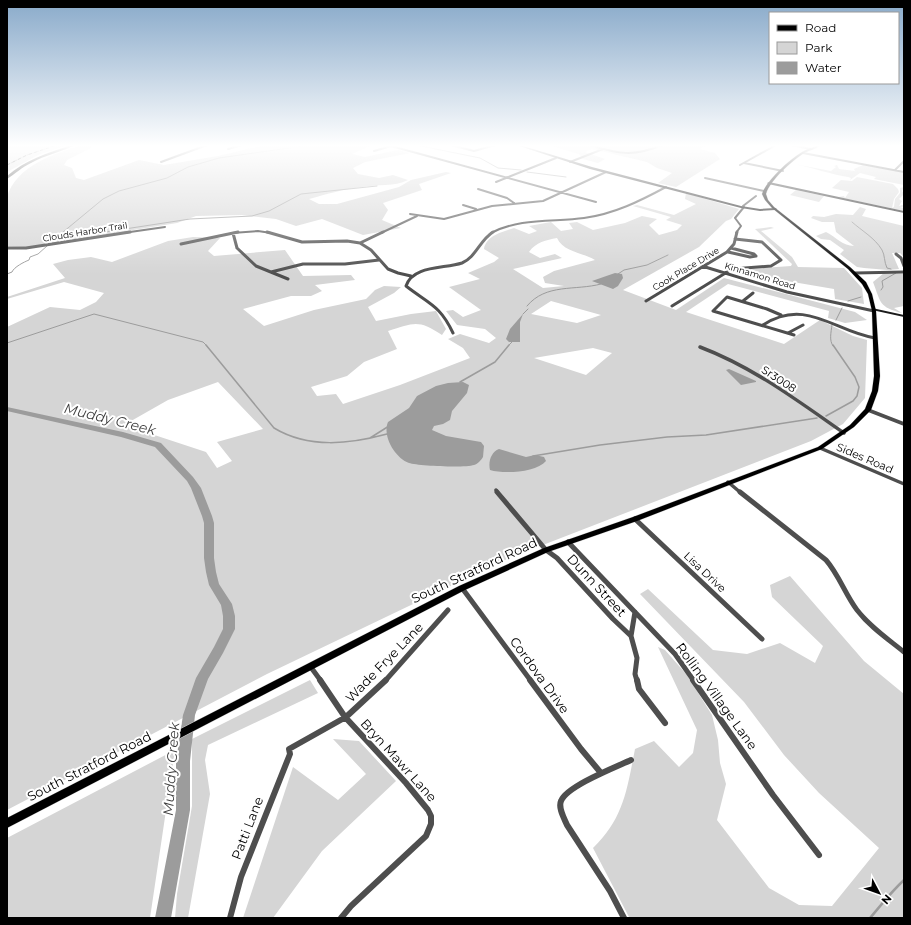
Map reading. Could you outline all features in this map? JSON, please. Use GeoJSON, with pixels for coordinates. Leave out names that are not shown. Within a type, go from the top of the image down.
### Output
{"type":"FeatureCollection","features":[{"type":"Feature","properties":{"kind":"main road"},"geometry":{"type":"LineString","coordinates":[[671,188],[744,207],[767,210],[775,209]]}},
{"type":"Feature","properties":{"kind":"main road"},"geometry":{"type":"LineString","coordinates":[[793,188],[904,212]]}},
{"type":"Feature","properties":{"kind":"main road","name":"South Stratford Road"},"geometry":{"type":"LineString","coordinates":[[7,823],[462,588],[546,550],[635,519],[728,482],[820,448],[844,433],[868,410],[875,391],[877,376],[873,310],[867,289],[855,273],[775,209],[766,200],[764,191]]}},
{"type":"Feature","properties":{"kind":"main road","name":"Kinnamon Road"},"geometry":{"type":"LineString","coordinates":[[873,310],[904,317]]}},
{"type":"Feature","properties":{"kind":"street"},"geometry":{"type":"LineString","coordinates":[[544,188],[596,202]]}},
{"type":"Feature","properties":{"kind":"street"},"geometry":{"type":"LineString","coordinates":[[410,214],[444,219],[476,209],[514,203],[543,201],[572,188]]}},
{"type":"Feature","properties":{"kind":"street"},"geometry":{"type":"LineString","coordinates":[[453,333],[441,310],[433,303],[406,286],[407,280],[411,276],[419,272],[454,265],[467,260],[475,254],[484,238],[502,228],[518,224],[581,219],[612,213],[664,188]]}},
{"type":"Feature","properties":{"kind":"street"},"geometry":{"type":"LineString","coordinates":[[751,188],[764,191]]}},
{"type":"Feature","properties":{"kind":"street"},"geometry":{"type":"LineString","coordinates":[[478,189],[507,198],[514,203]]}},
{"type":"Feature","properties":{"kind":"street"},"geometry":{"type":"LineString","coordinates":[[744,207],[756,196]]}},
{"type":"Feature","properties":{"kind":"street"},"geometry":{"type":"LineString","coordinates":[[463,205],[476,209]]}},
{"type":"Feature","properties":{"kind":"street","name":"Cook Place Drive"},"geometry":{"type":"LineString","coordinates":[[646,301],[702,266],[728,252],[735,239],[736,233],[741,226],[735,218],[744,207]]}},
{"type":"Feature","properties":{"kind":"street"},"geometry":{"type":"LineString","coordinates":[[360,243],[403,224],[417,215]]}},
{"type":"Feature","properties":{"kind":"street","name":"Clouds Harbor Trail"},"geometry":{"type":"LineString","coordinates":[[7,248],[26,248],[165,227]]}},
{"type":"Feature","properties":{"kind":"street"},"geometry":{"type":"LineString","coordinates":[[180,244],[233,233],[260,231],[273,233],[302,242],[342,240],[360,243],[371,248],[389,270],[411,276]]}},
{"type":"Feature","properties":{"kind":"street"},"geometry":{"type":"LineString","coordinates":[[233,233],[239,250],[256,266],[288,278]]}},
{"type":"Feature","properties":{"kind":"street"},"geometry":{"type":"LineString","coordinates":[[672,306],[735,268],[774,266],[781,260],[781,258],[762,242],[735,239]]}},
{"type":"Feature","properties":{"kind":"street"},"geometry":{"type":"LineString","coordinates":[[728,252],[750,257],[756,256],[754,254],[731,248]]}},
{"type":"Feature","properties":{"kind":"street"},"geometry":{"type":"LineString","coordinates":[[896,254],[901,258],[904,266]]}},
{"type":"Feature","properties":{"kind":"street"},"geometry":{"type":"LineString","coordinates":[[271,272],[304,264],[345,264],[380,260]]}},
{"type":"Feature","properties":{"kind":"street","name":"Kinnamon Road"},"geometry":{"type":"LineString","coordinates":[[702,266],[755,284],[814,300],[873,310]]}},
{"type":"Feature","properties":{"kind":"street"},"geometry":{"type":"LineString","coordinates":[[855,273],[904,272]]}},
{"type":"Feature","properties":{"kind":"street"},"geometry":{"type":"LineString","coordinates":[[743,302],[753,293]]}},
{"type":"Feature","properties":{"kind":"street"},"geometry":{"type":"LineString","coordinates":[[781,315],[767,309],[727,297],[713,310],[794,335]]}},
{"type":"Feature","properties":{"kind":"street"},"geometry":{"type":"LineString","coordinates":[[763,325],[771,318],[781,315],[800,315],[822,319],[855,334],[875,338]]}},
{"type":"Feature","properties":{"kind":"street"},"geometry":{"type":"LineString","coordinates":[[788,333],[803,325]]}},
{"type":"Feature","properties":{"kind":"street","name":"Sr3008"},"geometry":{"type":"LineString","coordinates":[[700,347],[718,354],[758,375],[844,433]]}},
{"type":"Feature","properties":{"kind":"street"},"geometry":{"type":"LineString","coordinates":[[868,410],[904,424]]}},
{"type":"Feature","properties":{"kind":"street","name":"Sides Road"},"geometry":{"type":"LineString","coordinates":[[820,448],[904,484]]}},
{"type":"Feature","properties":{"kind":"street"},"geometry":{"type":"LineString","coordinates":[[728,482],[831,565],[841,580],[850,600],[860,614],[904,652]]}},
{"type":"Feature","properties":{"kind":"street","name":"Dunn Street"},"geometry":{"type":"LineString","coordinates":[[496,490],[546,550],[557,558],[613,619],[632,636]]}},
{"type":"Feature","properties":{"kind":"street","name":"Lisa Drive"},"geometry":{"type":"LineString","coordinates":[[635,519],[762,639]]}},
{"type":"Feature","properties":{"kind":"street","name":"Rolling Village Lane"},"geometry":{"type":"LineString","coordinates":[[568,542],[675,654],[773,795],[819,855]]}},
{"type":"Feature","properties":{"kind":"street","name":"Cordova Drive"},"geometry":{"type":"LineString","coordinates":[[462,588],[581,749],[601,773]]}},
{"type":"Feature","properties":{"kind":"street","name":"Wade Frye Lane"},"geometry":{"type":"LineString","coordinates":[[289,749],[345,717],[379,687],[448,610]]}},
{"type":"Feature","properties":{"kind":"street"},"geometry":{"type":"LineString","coordinates":[[635,612],[632,636],[637,658],[635,674],[639,689],[665,723]]}},
{"type":"Feature","properties":{"kind":"street","name":"Bryn Mawr Lane"},"geometry":{"type":"LineString","coordinates":[[310,666],[345,717],[406,783],[428,810],[431,816],[431,824],[426,836],[360,897],[341,918]]}},
{"type":"Feature","properties":{"kind":"street","name":"Patti Lane"},"geometry":{"type":"LineString","coordinates":[[230,918],[241,877],[290,754],[289,749]]}},
{"type":"Feature","properties":{"kind":"street"},"geometry":{"type":"LineString","coordinates":[[624,918],[610,891],[567,825],[561,808],[561,802],[564,797],[583,783],[601,773],[631,760]]}},
{"type":"Feature","properties":{"kind":"green space"},"geometry":{"type":"Polygon","coordinates":[[[11,188],[354,188],[309,199],[319,204],[337,204],[395,188],[421,188],[422,190],[383,203],[388,210],[382,220],[401,228],[363,235],[322,219],[296,226],[276,219],[242,215],[196,216],[177,223],[27,247],[7,246],[7,197],[11,188]]]}},
{"type":"Feature","properties":{"kind":"green space"},"geometry":{"type":"Polygon","coordinates":[[[833,188],[897,188],[899,192],[894,199],[892,208],[894,207],[895,199],[900,193],[900,188],[903,188],[902,191],[904,194],[899,199],[902,201],[899,206],[904,205],[902,206],[904,207],[900,207],[904,208],[904,211],[838,197],[844,196],[845,198],[849,192],[833,188]]]}},
{"type":"Feature","properties":{"kind":"green space"},"geometry":{"type":"Polygon","coordinates":[[[796,190],[824,196],[819,202],[790,195],[796,190]]]}},
{"type":"Feature","properties":{"kind":"green space"},"geometry":{"type":"Polygon","coordinates":[[[686,193],[739,209],[731,219],[726,221],[699,247],[623,290],[676,310],[724,278],[855,312],[867,320],[845,323],[828,318],[829,311],[728,284],[686,312],[784,344],[820,320],[853,336],[867,340],[865,398],[843,424],[811,441],[507,559],[267,674],[7,810],[7,327],[50,307],[80,310],[96,302],[104,293],[64,282],[7,299],[7,297],[65,278],[53,264],[68,260],[91,257],[112,262],[168,241],[193,237],[220,238],[208,251],[214,256],[285,250],[303,276],[351,275],[355,280],[315,285],[322,291],[311,296],[291,296],[243,309],[264,326],[314,310],[366,299],[375,290],[384,286],[401,287],[394,293],[368,307],[376,321],[436,311],[446,329],[442,335],[427,326],[416,324],[388,331],[397,349],[364,362],[347,376],[311,387],[317,396],[336,394],[343,404],[400,385],[470,358],[463,348],[448,339],[460,334],[489,343],[496,338],[485,329],[457,325],[446,311],[453,310],[463,317],[481,310],[449,287],[480,279],[468,273],[494,262],[499,258],[484,249],[488,241],[495,235],[514,228],[529,234],[537,231],[529,226],[551,222],[561,231],[573,229],[569,223],[577,222],[593,230],[625,223],[642,216],[657,219],[649,225],[659,235],[677,230],[682,225],[666,220],[671,217],[633,206],[637,205],[674,215],[696,204],[685,199],[686,193]],[[557,238],[538,244],[529,252],[540,258],[555,254],[562,258],[513,269],[543,288],[564,286],[545,283],[543,277],[554,271],[595,260],[569,249],[560,243],[557,238]],[[551,301],[531,314],[577,323],[601,315],[551,301]],[[593,348],[534,358],[586,375],[612,353],[593,348]],[[218,382],[168,400],[124,425],[206,452],[217,468],[232,461],[217,442],[263,429],[218,382]]]}},
{"type":"Feature","properties":{"kind":"green space"},"geometry":{"type":"Polygon","coordinates":[[[860,207],[866,209],[862,216],[904,226],[904,257],[900,253],[892,253],[899,269],[888,270],[857,267],[840,254],[844,250],[830,240],[821,239],[816,236],[826,232],[843,243],[854,246],[836,232],[834,222],[822,222],[811,218],[813,216],[824,217],[836,214],[853,215],[860,207]]]}},
{"type":"Feature","properties":{"kind":"green space"},"geometry":{"type":"Polygon","coordinates":[[[774,228],[761,231],[792,257],[798,267],[844,268],[862,288],[864,304],[835,299],[834,289],[735,272],[734,270],[791,266],[792,264],[755,229],[774,228]]]}},
{"type":"Feature","properties":{"kind":"green space"},"geometry":{"type":"Polygon","coordinates":[[[884,273],[904,274],[904,306],[894,308],[902,313],[889,309],[880,299],[873,282],[884,273]]]}},
{"type":"Feature","properties":{"kind":"green space"},"geometry":{"type":"Polygon","coordinates":[[[790,576],[864,661],[904,694],[904,918],[631,918],[629,917],[593,848],[612,826],[618,814],[623,802],[635,749],[654,741],[679,767],[693,753],[697,730],[658,647],[665,650],[687,675],[712,715],[718,740],[720,763],[726,784],[717,820],[769,888],[799,905],[832,906],[879,848],[819,793],[784,755],[744,702],[640,594],[648,589],[713,650],[747,654],[780,643],[815,663],[823,646],[772,597],[770,585],[790,576]]]}},
{"type":"Feature","properties":{"kind":"green space"},"geometry":{"type":"Polygon","coordinates":[[[310,680],[318,693],[208,745],[205,760],[210,794],[188,918],[175,918],[177,894],[192,806],[192,739],[310,680]]]}},
{"type":"Feature","properties":{"kind":"green space"},"geometry":{"type":"Polygon","coordinates":[[[333,739],[359,741],[396,781],[322,851],[273,918],[243,918],[293,767],[338,800],[366,774],[333,739]]]}},
{"type":"Feature","properties":{"kind":"green space"},"geometry":{"type":"Polygon","coordinates":[[[175,750],[150,918],[7,918],[7,838],[175,750]]]}},
{"type":"Feature","properties":{"kind":"water"},"geometry":{"type":"Polygon","coordinates":[[[615,273],[622,274],[623,278],[618,286],[613,289],[592,281],[615,273]]]}},
{"type":"Feature","properties":{"kind":"water"},"geometry":{"type":"Polygon","coordinates":[[[523,314],[520,322],[520,342],[509,342],[506,339],[510,329],[523,314]]]}},
{"type":"Feature","properties":{"kind":"water"},"geometry":{"type":"Polygon","coordinates":[[[729,369],[756,382],[741,385],[726,370],[729,369]]]}},
{"type":"Feature","properties":{"kind":"water"},"geometry":{"type":"Polygon","coordinates":[[[463,382],[469,385],[467,393],[452,411],[450,420],[443,424],[434,426],[432,430],[446,436],[481,442],[484,446],[483,457],[478,463],[469,466],[422,465],[409,463],[399,456],[388,440],[388,422],[409,408],[417,396],[436,386],[448,383],[463,382]]]}},
{"type":"Feature","properties":{"kind":"water"},"geometry":{"type":"Polygon","coordinates":[[[499,449],[526,457],[535,455],[544,457],[546,461],[535,468],[519,472],[490,470],[489,464],[491,458],[494,452],[499,449]]]}},
{"type":"Feature","properties":{"kind":"waterway"},"geometry":{"type":"LineString","coordinates":[[54,240],[103,199],[119,191],[129,188]]}},
{"type":"Feature","properties":{"kind":"waterway"},"geometry":{"type":"LineString","coordinates":[[54,240],[190,219],[252,216],[269,211],[301,194],[356,188]]}},
{"type":"Feature","properties":{"kind":"waterway"},"geometry":{"type":"LineString","coordinates":[[852,222],[872,238],[879,246],[883,252],[887,268],[891,269]]}},
{"type":"Feature","properties":{"kind":"waterway"},"geometry":{"type":"LineString","coordinates":[[7,274],[29,260],[30,257],[38,254],[47,246]]}},
{"type":"Feature","properties":{"kind":"waterway"},"geometry":{"type":"LineString","coordinates":[[618,274],[624,270],[647,265],[668,255]]}},
{"type":"Feature","properties":{"kind":"waterway"},"geometry":{"type":"LineString","coordinates":[[881,290],[883,287],[882,281],[896,273]]}},
{"type":"Feature","properties":{"kind":"waterway"},"geometry":{"type":"LineString","coordinates":[[527,306],[543,294],[552,291],[601,284]]}},
{"type":"Feature","properties":{"kind":"waterway"},"geometry":{"type":"LineString","coordinates":[[848,301],[861,297]]}},
{"type":"Feature","properties":{"kind":"waterway"},"geometry":{"type":"LineString","coordinates":[[836,320],[842,308]]}},
{"type":"Feature","properties":{"kind":"waterway"},"geometry":{"type":"LineString","coordinates":[[523,314],[528,309]]}},
{"type":"Feature","properties":{"kind":"waterway"},"geometry":{"type":"LineString","coordinates":[[7,343],[94,314],[203,342],[206,345]]}},
{"type":"Feature","properties":{"kind":"waterway"},"geometry":{"type":"LineString","coordinates":[[832,325],[831,339],[833,346]]}},
{"type":"Feature","properties":{"kind":"waterway"},"geometry":{"type":"LineString","coordinates":[[509,345],[512,342]]}},
{"type":"Feature","properties":{"kind":"waterway"},"geometry":{"type":"LineString","coordinates":[[206,345],[274,428],[287,435],[315,442],[344,442],[371,437]]}},
{"type":"Feature","properties":{"kind":"waterway"},"geometry":{"type":"LineString","coordinates":[[460,382],[495,362],[509,345]]}},
{"type":"Feature","properties":{"kind":"waterway"},"geometry":{"type":"LineString","coordinates":[[826,416],[853,401],[857,396],[859,387],[855,377],[833,345]]}},
{"type":"Feature","properties":{"kind":"waterway","name":"Muddy Creek"},"geometry":{"type":"LineString","coordinates":[[7,409],[123,435],[158,445],[190,479],[196,488],[207,516],[209,523],[209,558],[211,572],[214,585],[226,604],[229,616],[229,629],[219,650],[202,678],[189,715],[183,761],[183,810],[163,918]]}},
{"type":"Feature","properties":{"kind":"waterway"},"geometry":{"type":"LineString","coordinates":[[533,456],[600,445],[667,437],[706,435],[817,418]]}},
{"type":"Feature","properties":{"kind":"waterway"},"geometry":{"type":"LineString","coordinates":[[371,437],[389,426]]}},
{"type":"Feature","properties":{"kind":"waterway"},"geometry":{"type":"LineString","coordinates":[[371,437],[387,434]]}},
{"type":"Feature","properties":{"kind":"waterway"},"geometry":{"type":"LineString","coordinates":[[870,918],[904,880]]}}]}
